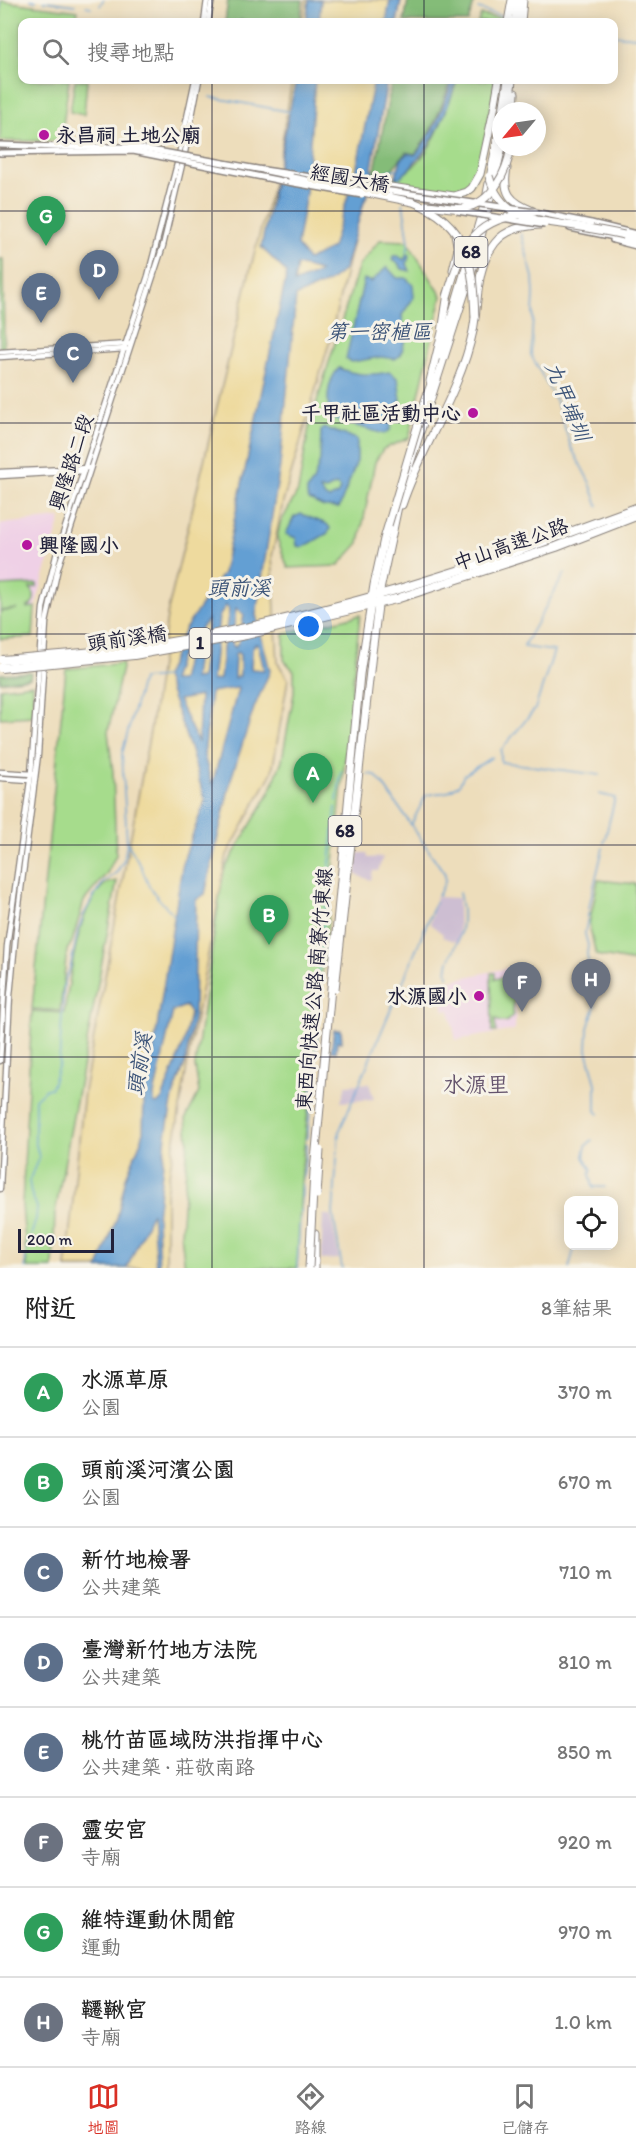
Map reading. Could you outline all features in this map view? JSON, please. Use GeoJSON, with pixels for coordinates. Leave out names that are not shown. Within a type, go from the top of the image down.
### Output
{"type":"FeatureCollection","features":[{"type":"Feature","properties":{"kind":"highway"},"geometry":{"type":"LineString","coordinates":[[509,18],[512,0]]}},
{"type":"Feature","properties":{"kind":"highway"},"geometry":{"type":"LineString","coordinates":[[516,18],[518,0]]}},
{"type":"Feature","properties":{"kind":"highway"},"geometry":{"type":"LineString","coordinates":[[495,102],[498,84]]}},
{"type":"Feature","properties":{"kind":"highway"},"geometry":{"type":"LineString","coordinates":[[505,102],[510,84]]}},
{"type":"Feature","properties":{"kind":"highway"},"geometry":{"type":"LineString","coordinates":[[509,102],[511,84]]}},
{"type":"Feature","properties":{"kind":"highway"},"geometry":{"type":"LineString","coordinates":[[511,84],[513,102]]}},
{"type":"Feature","properties":{"kind":"highway"},"geometry":{"type":"LineString","coordinates":[[372,186],[454,196],[467,192],[480,174],[492,119]]}},
{"type":"Feature","properties":{"kind":"highway"},"geometry":{"type":"LineString","coordinates":[[492,121],[488,168],[495,192],[506,207],[534,220],[636,236]]}},
{"type":"Feature","properties":{"kind":"highway","name":"東西向快速公路 南寮竹東線"},"geometry":{"type":"LineString","coordinates":[[313,1268],[325,1088],[380,590],[401,492],[479,225],[493,156]]}},
{"type":"Feature","properties":{"kind":"highway","name":"東西向快速公路 南寮竹東線"},"geometry":{"type":"LineString","coordinates":[[313,1268],[316,1150],[360,674],[374,585],[384,539],[424,401],[435,382],[477,258],[500,156]]}},
{"type":"Feature","properties":{"kind":"highway"},"geometry":{"type":"LineString","coordinates":[[415,205],[462,208],[473,204],[494,190],[509,158]]}},
{"type":"Feature","properties":{"kind":"highway"},"geometry":{"type":"LineString","coordinates":[[509,158],[505,177],[507,191],[516,204],[535,212]]}},
{"type":"Feature","properties":{"kind":"highway"},"geometry":{"type":"LineString","coordinates":[[263,170],[271,174],[413,202],[443,217],[455,229],[470,263],[474,285],[475,318]]}},
{"type":"Feature","properties":{"kind":"highway"},"geometry":{"type":"LineString","coordinates":[[415,205],[439,218],[453,230],[458,249],[439,348],[424,401]]}},
{"type":"Feature","properties":{"kind":"highway"},"geometry":{"type":"LineString","coordinates":[[447,297],[467,244],[483,228],[502,218],[535,212]]}},
{"type":"Feature","properties":{"kind":"highway"},"geometry":{"type":"LineString","coordinates":[[393,530],[419,459],[459,379],[475,318],[480,276],[488,252],[496,241],[515,229],[544,225]]}},
{"type":"Feature","properties":{"kind":"highway","name":"中山高速公路"},"geometry":{"type":"LineString","coordinates":[[396,590],[499,558],[636,508]]}},
{"type":"Feature","properties":{"kind":"highway","name":"中山高速公路"},"geometry":{"type":"LineString","coordinates":[[396,600],[556,547],[636,516]]}},
{"type":"Feature","properties":{"kind":"highway","name":"頭前溪橋"},"geometry":{"type":"LineString","coordinates":[[1,664],[138,647],[225,631],[346,604],[396,590]]}},
{"type":"Feature","properties":{"kind":"highway","name":"頭前溪橋"},"geometry":{"type":"LineString","coordinates":[[1,664],[134,655],[246,635],[396,600]]}},
{"type":"Feature","properties":{"kind":"main road"},"geometry":{"type":"LineString","coordinates":[[0,145],[59,149]]}},
{"type":"Feature","properties":{"kind":"main road","name":"經國大橋"},"geometry":{"type":"LineString","coordinates":[[59,149],[135,147],[263,170],[535,212],[591,223],[636,236]]}},
{"type":"Feature","properties":{"kind":"main road","name":"經國大橋"},"geometry":{"type":"LineString","coordinates":[[59,149],[133,151],[415,205],[570,229],[636,236]]}},
{"type":"Feature","properties":{"kind":"main road"},"geometry":{"type":"LineString","coordinates":[[0,153],[59,149]]}},
{"type":"Feature","properties":{"kind":"main road"},"geometry":{"type":"LineString","coordinates":[[570,229],[636,246]]}},
{"type":"Feature","properties":{"kind":"street"},"geometry":{"type":"LineString","coordinates":[[206,18],[207,0]]}},
{"type":"Feature","properties":{"kind":"street"},"geometry":{"type":"LineString","coordinates":[[207,18],[212,0]]}},
{"type":"Feature","properties":{"kind":"street","name":"興隆路二段"},"geometry":{"type":"LineString","coordinates":[[33,777],[48,606],[86,469],[169,224],[196,84]]}},
{"type":"Feature","properties":{"kind":"street"},"geometry":{"type":"LineString","coordinates":[[0,352],[128,346]]}},
{"type":"Feature","properties":{"kind":"street"},"geometry":{"type":"LineString","coordinates":[[0,357],[128,346]]}},
{"type":"Feature","properties":{"kind":"street"},"geometry":{"type":"LineString","coordinates":[[0,474],[86,469]]}},
{"type":"Feature","properties":{"kind":"street"},"geometry":{"type":"LineString","coordinates":[[0,772],[33,777]]}},
{"type":"Feature","properties":{"kind":"street"},"geometry":{"type":"LineString","coordinates":[[0,778],[33,777]]}},
{"type":"Feature","properties":{"kind":"street"},"geometry":{"type":"LineString","coordinates":[[0,1061],[7,946],[33,777]]}},
{"type":"Feature","properties":{"kind":"street"},"geometry":{"type":"LineString","coordinates":[[0,1189],[10,996],[33,777]]}},
{"type":"Feature","properties":{"kind":"street"},"geometry":{"type":"LineString","coordinates":[[0,1073],[7,1073]]}},
{"type":"Feature","properties":{"kind":"street"},"geometry":{"type":"LineString","coordinates":[[0,1079],[7,1080]]}},
{"type":"Feature","properties":{"kind":"shaded area","name":"興隆國小"},"geometry":{"type":"Polygon","coordinates":[[[61,518],[35,607],[0,612],[0,524],[61,518]]]}},
{"type":"Feature","properties":{"kind":"shaded area"},"geometry":{"type":"Polygon","coordinates":[[[358,853],[367,853],[368,858],[383,857],[378,871],[373,871],[371,880],[356,875],[358,853]]]}},
{"type":"Feature","properties":{"kind":"shaded area"},"geometry":{"type":"Polygon","coordinates":[[[436,897],[458,898],[459,943],[442,937],[443,934],[430,924],[436,897]]]}},
{"type":"Feature","properties":{"kind":"shaded area","name":"水源國小"},"geometry":{"type":"Polygon","coordinates":[[[517,966],[515,1030],[456,1040],[449,1010],[444,1011],[438,983],[517,966]]]}},
{"type":"Feature","properties":{"kind":"shaded area"},"geometry":{"type":"Polygon","coordinates":[[[369,1083],[374,1099],[341,1102],[346,1085],[369,1083]]]}},
{"type":"Feature","properties":{"kind":"shaded area"},"geometry":{"type":"Polygon","coordinates":[[[323,1215],[331,1215],[339,1259],[321,1260],[323,1215]]]}},
{"type":"Feature","properties":{"kind":"green space"},"geometry":{"type":"Polygon","coordinates":[[[228,0],[303,0],[301,18],[226,18],[228,0]]]}},
{"type":"Feature","properties":{"kind":"green space"},"geometry":{"type":"Polygon","coordinates":[[[408,0],[475,0],[469,18],[405,18],[408,0]]]}},
{"type":"Feature","properties":{"kind":"green space"},"geometry":{"type":"Polygon","coordinates":[[[1,1],[78,11],[77,18],[18,18],[18,84],[68,84],[61,141],[0,141],[1,1]]]}},
{"type":"Feature","properties":{"kind":"green space"},"geometry":{"type":"Polygon","coordinates":[[[481,15],[499,18],[480,18],[481,15]]]}},
{"type":"Feature","properties":{"kind":"green space"},"geometry":{"type":"Polygon","coordinates":[[[74,84],[87,84],[84,115],[70,112],[74,84]]]}},
{"type":"Feature","properties":{"kind":"green space"},"geometry":{"type":"Polygon","coordinates":[[[391,84],[449,84],[436,119],[415,154],[406,152],[386,177],[374,175],[391,84]]]}},
{"type":"Feature","properties":{"kind":"green space"},"geometry":{"type":"Polygon","coordinates":[[[456,84],[496,84],[479,171],[469,187],[455,193],[391,181],[417,163],[434,138],[456,84]]]}},
{"type":"Feature","properties":{"kind":"green space"},"geometry":{"type":"Polygon","coordinates":[[[380,240],[407,241],[442,296],[409,438],[383,449],[375,462],[359,543],[338,566],[288,568],[277,538],[280,524],[298,491],[309,427],[359,265],[380,240]]]}},
{"type":"Feature","properties":{"kind":"green space"},"geometry":{"type":"Polygon","coordinates":[[[0,259],[3,259],[4,347],[0,348],[0,259]]]}},
{"type":"Feature","properties":{"kind":"green space"},"geometry":{"type":"Polygon","coordinates":[[[37,584],[37,587],[30,588],[34,599],[26,608],[35,607],[33,637],[0,639],[0,612],[17,609],[0,611],[0,586],[37,584]]]}},
{"type":"Feature","properties":{"kind":"green space"},"geometry":{"type":"Polygon","coordinates":[[[360,615],[302,1167],[297,1268],[185,1268],[181,1234],[188,1140],[186,1118],[199,1092],[195,1066],[223,872],[270,792],[282,760],[294,693],[294,671],[284,660],[284,634],[360,615]]]}},
{"type":"Feature","properties":{"kind":"green space"},"geometry":{"type":"Polygon","coordinates":[[[123,663],[108,732],[113,772],[116,855],[107,873],[84,901],[72,942],[67,950],[60,1011],[32,1009],[66,669],[123,663]]]}},
{"type":"Feature","properties":{"kind":"green space"},"geometry":{"type":"Polygon","coordinates":[[[31,672],[30,678],[0,682],[0,674],[31,672]]]}},
{"type":"Feature","properties":{"kind":"green space"},"geometry":{"type":"Polygon","coordinates":[[[33,684],[33,716],[0,718],[0,688],[33,684]]]}},
{"type":"Feature","properties":{"kind":"green space"},"geometry":{"type":"Polygon","coordinates":[[[598,880],[636,884],[636,962],[596,955],[589,924],[598,880]]]}},
{"type":"Feature","properties":{"kind":"green space"},"geometry":{"type":"Polygon","coordinates":[[[117,881],[55,1213],[53,1268],[27,1268],[22,1205],[32,1011],[64,1013],[76,945],[87,910],[104,885],[117,881]]]}},
{"type":"Feature","properties":{"kind":"green space"},"geometry":{"type":"Polygon","coordinates":[[[491,973],[495,973],[495,979],[505,977],[509,980],[514,993],[513,1015],[506,1022],[495,1019],[496,1032],[492,1032],[491,973]]]}},
{"type":"Feature","properties":{"kind":"sand"},"geometry":{"type":"Polygon","coordinates":[[[306,0],[401,0],[398,18],[303,18],[306,0]]]}},
{"type":"Feature","properties":{"kind":"sand"},"geometry":{"type":"Polygon","coordinates":[[[291,84],[385,84],[367,179],[330,340],[283,502],[272,556],[278,663],[288,679],[272,772],[227,855],[189,1054],[166,1193],[166,1268],[66,1268],[84,1091],[151,726],[168,610],[250,270],[279,161],[291,84]]]}},
{"type":"Feature","properties":{"kind":"water"},"geometry":{"type":"Polygon","coordinates":[[[309,0],[321,0],[319,18],[307,18],[309,0]]]}},
{"type":"Feature","properties":{"kind":"water"},"geometry":{"type":"Polygon","coordinates":[[[390,0],[401,0],[398,18],[387,18],[390,0]]]}},
{"type":"Feature","properties":{"kind":"water","name":"頭前溪"},"geometry":{"type":"Polygon","coordinates":[[[295,84],[315,84],[306,193],[297,245],[308,260],[332,248],[357,166],[373,84],[386,84],[371,185],[344,270],[329,282],[296,296],[280,466],[256,615],[270,671],[254,708],[231,779],[205,894],[196,900],[194,1014],[185,1063],[173,1097],[166,1135],[157,1217],[159,1268],[156,1268],[152,1212],[127,1268],[98,1268],[117,1218],[126,1177],[143,1136],[144,1098],[183,861],[205,801],[191,751],[165,677],[185,629],[223,573],[287,273],[261,247],[295,84]],[[297,265],[294,283],[320,272],[320,271],[297,265]],[[226,605],[219,617],[212,681],[220,679],[229,610],[226,605]],[[236,608],[232,644],[235,648],[239,641],[244,615],[236,608]],[[208,619],[200,629],[194,679],[201,678],[208,619]],[[191,637],[178,661],[172,681],[181,681],[191,637]],[[255,644],[252,649],[251,669],[264,670],[258,644],[255,644]],[[237,652],[234,678],[240,676],[240,655],[237,652]],[[237,688],[211,692],[204,755],[212,785],[237,688]],[[200,696],[178,700],[198,743],[200,696]],[[185,1006],[173,1011],[154,1103],[157,1104],[162,1099],[184,1042],[190,1013],[185,1006]]]}},
{"type":"Feature","properties":{"kind":"water"},"geometry":{"type":"Polygon","coordinates":[[[451,84],[456,84],[435,135],[407,171],[395,178],[401,160],[407,153],[415,155],[428,138],[451,84]]]}},
{"type":"Feature","properties":{"kind":"water"},"geometry":{"type":"Polygon","coordinates":[[[407,253],[409,256],[407,264],[410,271],[402,269],[392,260],[393,256],[398,256],[404,260],[407,253]]]}},
{"type":"Feature","properties":{"kind":"water","name":"第一密植區"},"geometry":{"type":"Polygon","coordinates":[[[387,267],[397,278],[406,278],[413,285],[414,297],[402,315],[405,339],[401,355],[395,359],[381,357],[352,362],[346,359],[364,279],[371,282],[387,267]]]}},
{"type":"Feature","properties":{"kind":"water"},"geometry":{"type":"Polygon","coordinates":[[[339,368],[364,374],[390,372],[398,379],[401,400],[394,409],[390,430],[384,434],[332,419],[328,406],[328,392],[339,368]]]}},
{"type":"Feature","properties":{"kind":"water"},"geometry":{"type":"Polygon","coordinates":[[[324,428],[357,439],[357,461],[339,508],[324,507],[309,500],[307,496],[307,490],[313,482],[320,461],[321,431],[324,428]],[[336,485],[320,490],[329,499],[338,494],[340,488],[336,485]]]}},
{"type":"Feature","properties":{"kind":"water"},"geometry":{"type":"Polygon","coordinates":[[[301,514],[327,524],[330,528],[328,533],[304,547],[297,546],[296,538],[286,534],[294,517],[301,514]]]}},
{"type":"Feature","properties":{"kind":"water"},"geometry":{"type":"Polygon","coordinates":[[[334,1030],[341,1030],[342,1042],[337,1041],[336,1052],[331,1051],[334,1030]]]}},
{"type":"Feature","properties":{"kind":"waterway"},"geometry":{"type":"LineString","coordinates":[[31,0],[36,1]]}},
{"type":"Feature","properties":{"kind":"waterway"},"geometry":{"type":"LineString","coordinates":[[100,6],[103,0]]}},
{"type":"Feature","properties":{"kind":"waterway"},"geometry":{"type":"LineString","coordinates":[[44,1],[75,5]]}},
{"type":"Feature","properties":{"kind":"waterway"},"geometry":{"type":"LineString","coordinates":[[0,4],[0,11]]}},
{"type":"Feature","properties":{"kind":"waterway"},"geometry":{"type":"LineString","coordinates":[[86,6],[91,7]]}},
{"type":"Feature","properties":{"kind":"waterway"},"geometry":{"type":"LineString","coordinates":[[478,9],[505,17]]}},
{"type":"Feature","properties":{"kind":"waterway"},"geometry":{"type":"LineString","coordinates":[[618,35],[636,37]]}},
{"type":"Feature","properties":{"kind":"waterway"},"geometry":{"type":"LineString","coordinates":[[210,97],[291,112]]}},
{"type":"Feature","properties":{"kind":"waterway"},"geometry":{"type":"LineString","coordinates":[[384,184],[387,171],[397,169]]}},
{"type":"Feature","properties":{"kind":"waterway"},"geometry":{"type":"LineString","coordinates":[[399,177],[401,187]]}},
{"type":"Feature","properties":{"kind":"waterway"},"geometry":{"type":"LineString","coordinates":[[403,203],[409,242],[407,253]]}},
{"type":"Feature","properties":{"kind":"waterway","name":"九甲埔圳"},"geometry":{"type":"LineString","coordinates":[[521,234],[533,277],[531,355],[557,403],[571,447],[590,483],[598,506]]}},
{"type":"Feature","properties":{"kind":"waterway","name":"九甲埔圳"},"geometry":{"type":"LineString","coordinates":[[565,573],[524,645],[524,647],[554,651],[535,709],[501,750],[501,762],[600,775]]}},
{"type":"Feature","properties":{"kind":"waterway"},"geometry":{"type":"LineString","coordinates":[[25,1268],[26,1252],[36,1219],[37,1207],[29,1181],[39,1157],[35,1141],[35,1099],[46,1089],[51,1088],[59,1064],[64,983],[84,914],[103,883],[117,872],[124,860],[127,843],[122,754],[142,679],[165,677]]}},
{"type":"Feature","properties":{"kind":"waterway"},"geometry":{"type":"LineString","coordinates":[[412,823],[426,795],[447,792],[459,785],[464,775],[492,757]]}},
{"type":"Feature","properties":{"kind":"waterway"},"geometry":{"type":"LineString","coordinates":[[337,801],[341,771]]}},
{"type":"Feature","properties":{"kind":"waterway"},"geometry":{"type":"LineString","coordinates":[[368,774],[375,775],[382,783],[445,874],[445,882],[438,896]]}},
{"type":"Feature","properties":{"kind":"waterway"},"geometry":{"type":"LineString","coordinates":[[599,794],[615,798],[604,843]]}},
{"type":"Feature","properties":{"kind":"waterway"},"geometry":{"type":"LineString","coordinates":[[312,1030],[336,807]]}},
{"type":"Feature","properties":{"kind":"waterway"},"geometry":{"type":"LineString","coordinates":[[128,844],[149,886],[176,917]]}},
{"type":"Feature","properties":{"kind":"waterway"},"geometry":{"type":"LineString","coordinates":[[599,1114],[596,1111],[596,1084],[587,1050],[588,1028],[595,1006],[585,934],[603,848]]}},
{"type":"Feature","properties":{"kind":"waterway"},"geometry":{"type":"LineString","coordinates":[[448,976],[449,962],[462,923],[459,893]]}},
{"type":"Feature","properties":{"kind":"waterway"},"geometry":{"type":"LineString","coordinates":[[402,984],[436,901]]}},
{"type":"Feature","properties":{"kind":"waterway"},"geometry":{"type":"LineString","coordinates":[[342,1268],[333,1213],[339,1132],[399,990]]}},
{"type":"Feature","properties":{"kind":"waterway"},"geometry":{"type":"LineString","coordinates":[[314,1079],[318,1032]]}},
{"type":"Feature","properties":{"kind":"waterway"},"geometry":{"type":"LineString","coordinates":[[307,1139],[313,1085]]}},
{"type":"Feature","properties":{"kind":"waterway","name":"九甲埔圳"},"geometry":{"type":"LineString","coordinates":[[592,1140],[586,1146],[584,1157],[592,1170],[590,1174],[593,1187],[605,1187]]}},
{"type":"Feature","properties":{"kind":"waterway"},"geometry":{"type":"LineString","coordinates":[[303,1179],[307,1144]]}},
{"type":"Feature","properties":{"kind":"waterway"},"geometry":{"type":"LineString","coordinates":[[301,1213],[302,1183]]}},
{"type":"Feature","properties":{"kind":"waterway"},"geometry":{"type":"LineString","coordinates":[[297,1268],[300,1217]]}},
{"type":"Feature","properties":{"kind":"waterway","name":"九甲埔圳"},"geometry":{"type":"LineString","coordinates":[[569,1268],[574,1250]]}},
{"type":"Feature","properties":{"kind":"place","name":"永昌祠 土地公廟"},"geometry":{"type":"Point","coordinates":[44,135]}},
{"type":"Feature","properties":{"kind":"place","name":"維特運動休閒館"},"geometry":{"type":"Point","coordinates":[46,246]}},
{"type":"Feature","properties":{"kind":"place","name":"臺灣新竹地方法院"},"geometry":{"type":"Point","coordinates":[99,300]}},
{"type":"Feature","properties":{"kind":"place","name":"桃竹苗區域防洪指揮中心"},"geometry":{"type":"Point","coordinates":[41,323]}},
{"type":"Feature","properties":{"kind":"place","name":"新竹地檢署"},"geometry":{"type":"Point","coordinates":[73,383]}},
{"type":"Feature","properties":{"kind":"place","name":"千甲社區活動中心"},"geometry":{"type":"Point","coordinates":[473,413]}},
{"type":"Feature","properties":{"kind":"place","name":"興隆國小"},"geometry":{"type":"Point","coordinates":[27,545]}},
{"type":"Feature","properties":{"kind":"place","name":"水源草原"},"geometry":{"type":"Point","coordinates":[313,803]}},
{"type":"Feature","properties":{"kind":"place","name":"頭前溪河濱公園"},"geometry":{"type":"Point","coordinates":[269,945]}},
{"type":"Feature","properties":{"kind":"place","name":"水源國小"},"geometry":{"type":"Point","coordinates":[479,996]}},
{"type":"Feature","properties":{"kind":"place","name":"韆鞦宮"},"geometry":{"type":"Point","coordinates":[591,1009]}},
{"type":"Feature","properties":{"kind":"place","name":"靈安宮"},"geometry":{"type":"Point","coordinates":[522,1012]}},
{"type":"Feature","properties":{"kind":"district","name":"水源里"},"geometry":{"type":"Point","coordinates":[476,1084]}}]}
